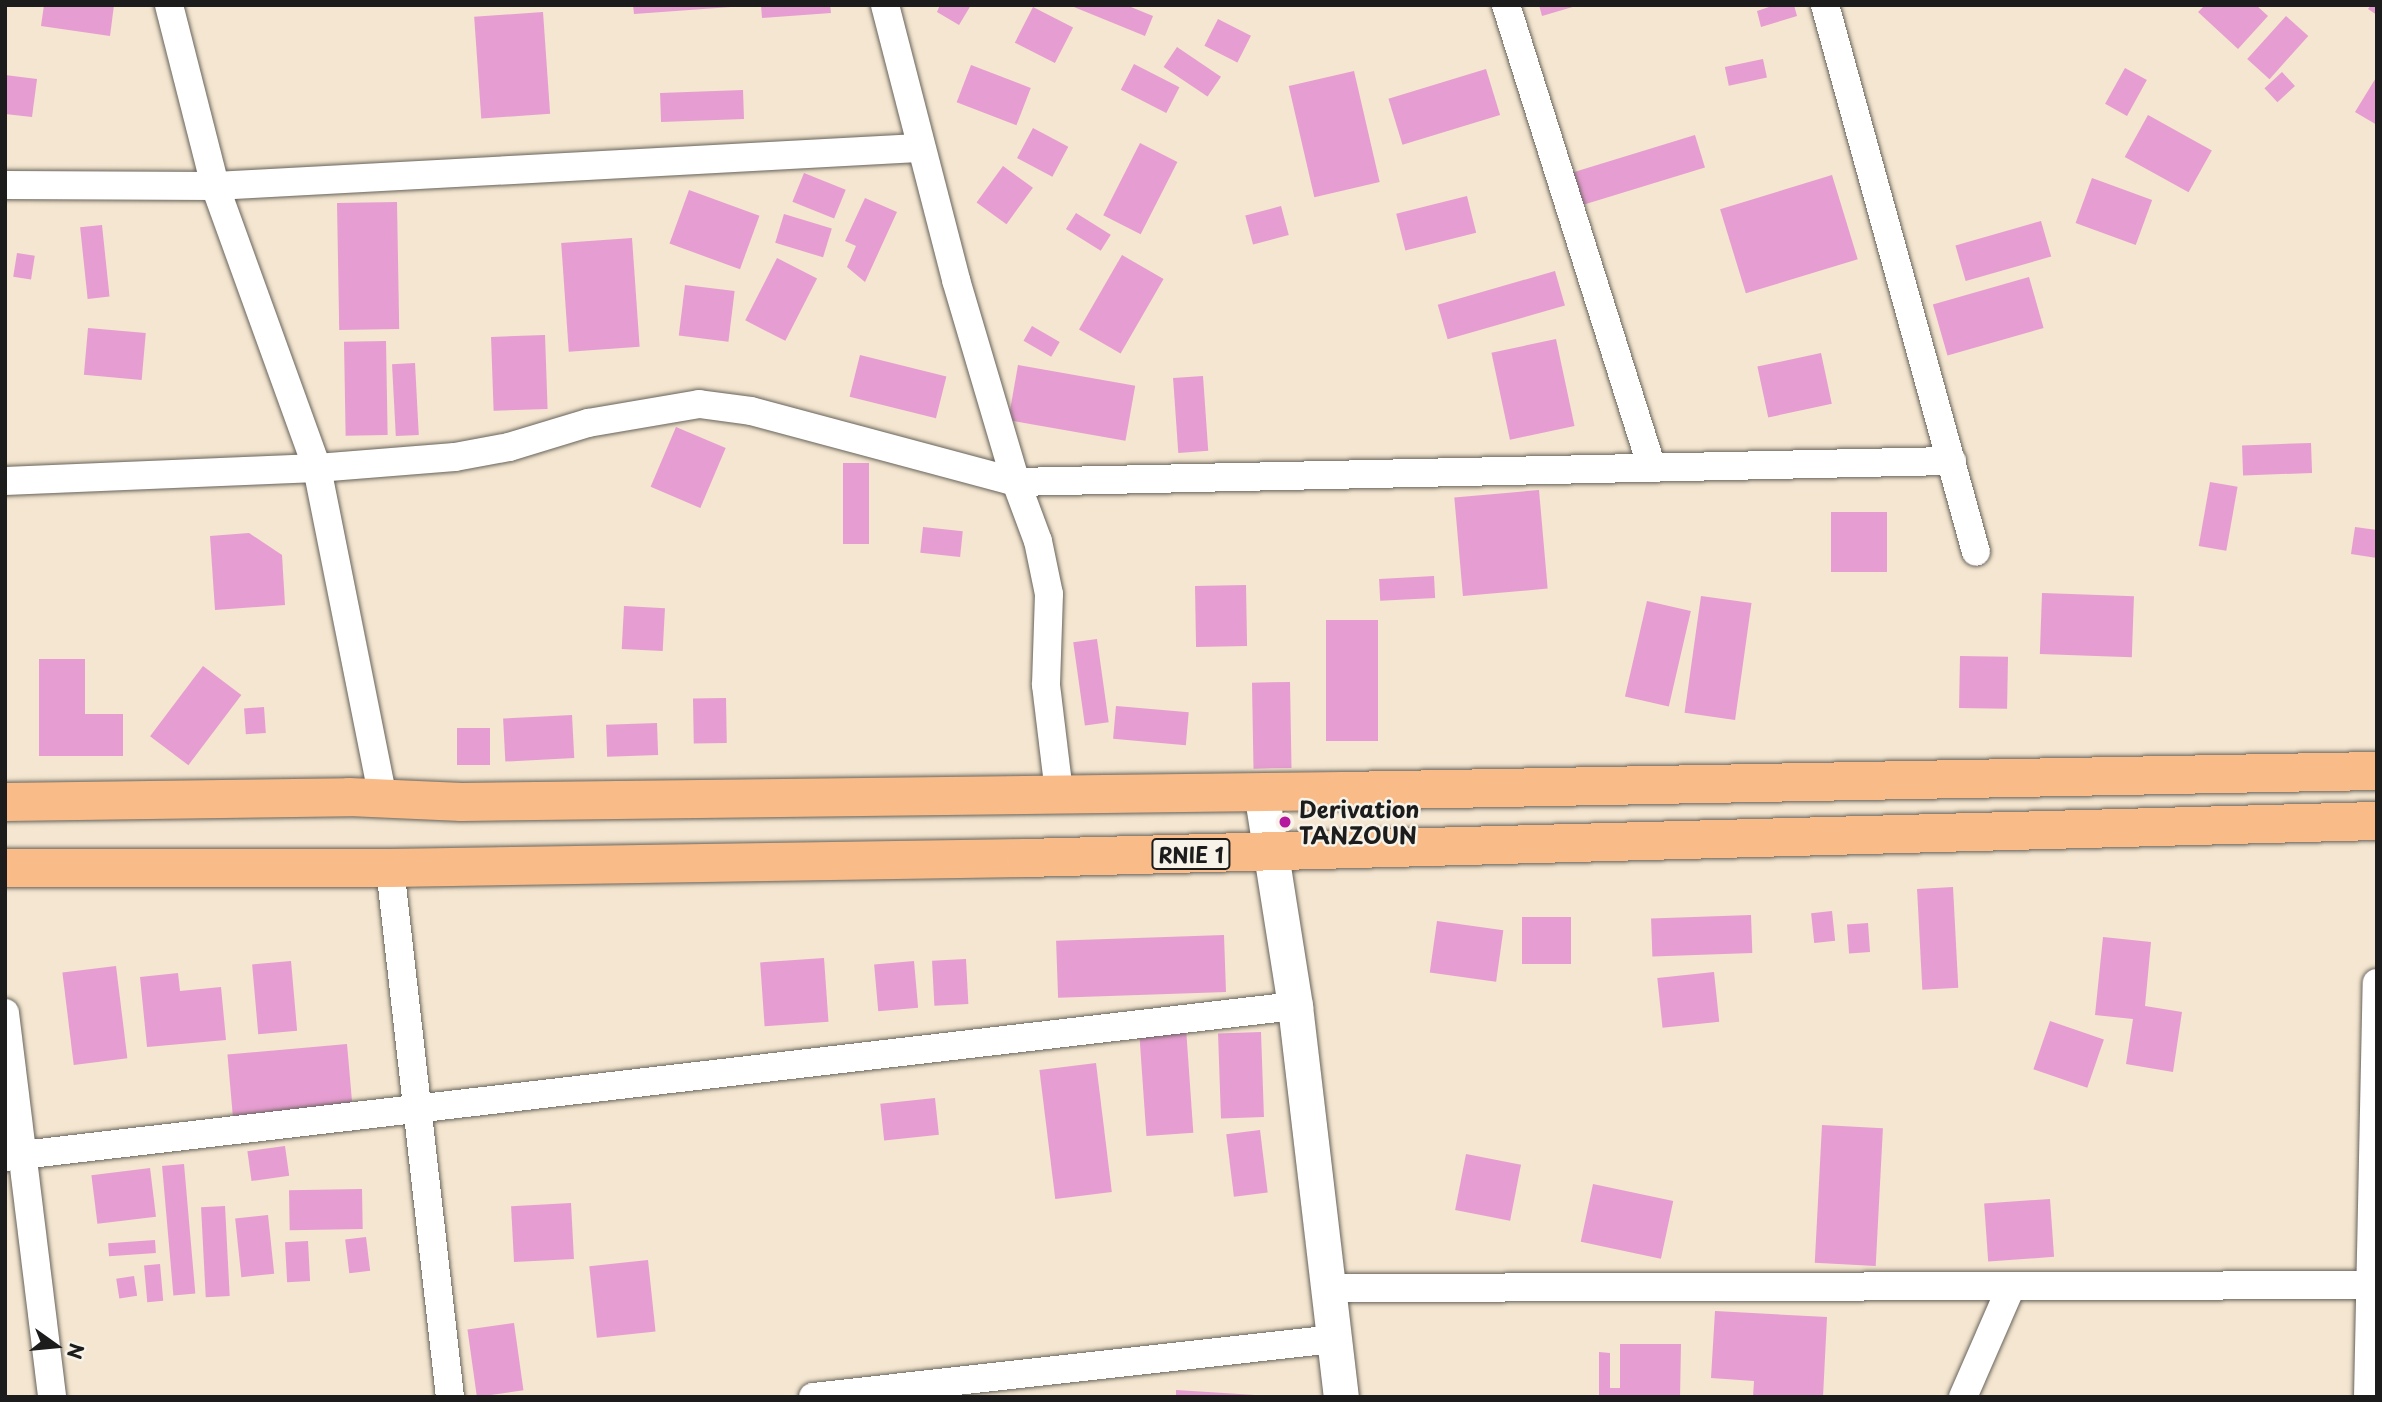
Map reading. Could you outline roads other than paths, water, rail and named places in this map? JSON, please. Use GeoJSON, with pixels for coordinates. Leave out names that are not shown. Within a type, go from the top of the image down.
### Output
{"type":"FeatureCollection","features":[{"type":"Feature","properties":{"kind":"highway"},"geometry":{"type":"LineString","coordinates":[[5,802],[383,798],[462,803],[2377,771]]}},
{"type":"Feature","properties":{"kind":"highway","name":"RNIE 1"},"geometry":{"type":"LineString","coordinates":[[5,868],[390,868],[1272,852],[2377,821]]}},
{"type":"Feature","properties":{"kind":"street"},"geometry":{"type":"LineString","coordinates":[[169,5],[215,186],[317,468],[383,798]]}},
{"type":"Feature","properties":{"kind":"street"},"geometry":{"type":"LineString","coordinates":[[885,5],[918,148],[1016,482],[1038,541],[1049,594],[1046,685],[1059,792]]}},
{"type":"Feature","properties":{"kind":"street"},"geometry":{"type":"LineString","coordinates":[[1506,5],[1652,467]]}},
{"type":"Feature","properties":{"kind":"street"},"geometry":{"type":"LineString","coordinates":[[1825,5],[1976,552]]}},
{"type":"Feature","properties":{"kind":"street"},"geometry":{"type":"LineString","coordinates":[[5,184],[215,186],[918,148]]}},
{"type":"Feature","properties":{"kind":"street"},"geometry":{"type":"LineString","coordinates":[[5,481],[317,468],[455,457],[509,447],[588,423],[699,404],[751,411],[1016,482],[1952,461]]}},
{"type":"Feature","properties":{"kind":"street"},"geometry":{"type":"LineString","coordinates":[[1261,791],[1295,1006],[1341,1397]]}},
{"type":"Feature","properties":{"kind":"street"},"geometry":{"type":"LineString","coordinates":[[390,868],[450,1397]]}},
{"type":"Feature","properties":{"kind":"street"},"geometry":{"type":"LineString","coordinates":[[2368,1397],[2373,1285],[2377,983]]}},
{"type":"Feature","properties":{"kind":"street"},"geometry":{"type":"LineString","coordinates":[[15,1156],[1295,1006]]}},
{"type":"Feature","properties":{"kind":"street"},"geometry":{"type":"LineString","coordinates":[[5,1013],[15,1156],[52,1397]]}},
{"type":"Feature","properties":{"kind":"street"},"geometry":{"type":"LineString","coordinates":[[1328,1288],[2373,1285]]}},
{"type":"Feature","properties":{"kind":"street"},"geometry":{"type":"LineString","coordinates":[[1964,1397],[2011,1287]]}},
{"type":"Feature","properties":{"kind":"street"},"geometry":{"type":"LineString","coordinates":[[813,1397],[1334,1339]]}},
{"type":"Feature","properties":{"kind":"place","name":"Derivation TANZOUN"},"geometry":{"type":"Point","coordinates":[1285,822]}}]}
